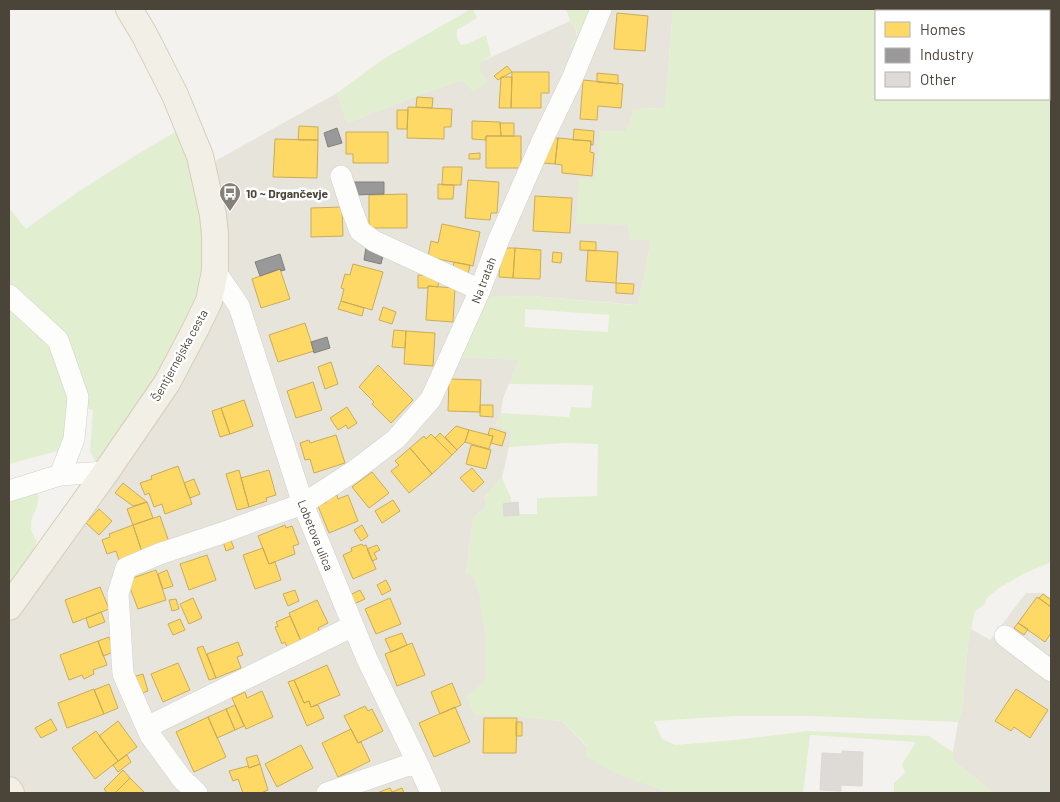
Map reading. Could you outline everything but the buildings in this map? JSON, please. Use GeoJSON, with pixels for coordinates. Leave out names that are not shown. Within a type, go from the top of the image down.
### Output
{"type":"FeatureCollection","features":[{"type":"Feature","properties":{"kind":"main road","name":"Šentjernejska cesta"},"geometry":{"type":"LineString","coordinates":[[9,607],[106,472],[167,382],[191,339],[209,301],[215,271],[214,214],[200,156],[175,94],[130,9]]}},
{"type":"Feature","properties":{"kind":"street","name":"Na tratah"},"geometry":{"type":"LineString","coordinates":[[147,728],[123,674],[118,594],[126,568],[159,554],[222,534],[303,504],[354,471],[396,439],[431,398],[480,290],[499,239],[601,9]]}},
{"type":"Feature","properties":{"kind":"street"},"geometry":{"type":"LineString","coordinates":[[340,176],[360,231],[374,241],[480,290]]}},
{"type":"Feature","properties":{"kind":"street","name":"Lobetova ulica"},"geometry":{"type":"LineString","coordinates":[[215,271],[238,306],[303,504],[353,626],[431,793]]}},
{"type":"Feature","properties":{"kind":"street"},"geometry":{"type":"LineString","coordinates":[[9,295],[58,340],[78,397],[74,439],[60,475]]}},
{"type":"Feature","properties":{"kind":"street"},"geometry":{"type":"LineString","coordinates":[[9,491],[60,475],[106,472]]}},
{"type":"Feature","properties":{"kind":"street"},"geometry":{"type":"LineString","coordinates":[[197,793],[182,779],[147,728],[353,626]]}},
{"type":"Feature","properties":{"kind":"street"},"geometry":{"type":"LineString","coordinates":[[1004,636],[1051,671]]}},
{"type":"Feature","properties":{"kind":"street"},"geometry":{"type":"LineString","coordinates":[[327,793],[417,762]]}},
{"type":"Feature","properties":{"kind":"shaded area"},"geometry":{"type":"Polygon","coordinates":[[[595,9],[673,9],[665,108],[634,109],[627,131],[595,180],[579,179],[629,225],[651,241],[638,305],[532,296],[487,297],[459,357],[519,360],[503,398],[501,413],[496,425],[512,433],[502,478],[484,497],[487,506],[473,518],[466,572],[473,575],[480,595],[485,631],[485,682],[524,717],[562,721],[587,747],[654,787],[671,793],[9,793],[9,591],[105,460],[199,203],[217,160],[337,93],[347,123],[462,80],[478,63],[570,21],[575,27],[579,46],[595,9]]]}},
{"type":"Feature","properties":{"kind":"shaded area"},"geometry":{"type":"Polygon","coordinates":[[[1026,593],[1043,593],[1051,598],[1051,793],[993,793],[953,760],[958,722],[962,710],[968,643],[971,629],[990,640],[1026,593]]]}},
{"type":"Feature","properties":{"kind":"green space"},"geometry":{"type":"Polygon","coordinates":[[[473,9],[477,18],[457,30],[457,38],[461,45],[486,35],[491,56],[479,63],[481,73],[489,80],[473,92],[462,80],[347,123],[337,93],[385,58],[473,9]]]}},
{"type":"Feature","properties":{"kind":"green space"},"geometry":{"type":"Polygon","coordinates":[[[564,9],[595,9],[580,46],[568,48],[578,35],[567,11],[564,9]]]}},
{"type":"Feature","properties":{"kind":"green space"},"geometry":{"type":"Polygon","coordinates":[[[673,9],[1051,9],[1051,562],[1023,574],[999,588],[987,598],[985,604],[975,611],[968,643],[962,710],[958,722],[812,716],[735,716],[654,721],[662,739],[675,745],[808,731],[929,736],[953,752],[953,760],[993,793],[894,793],[894,783],[905,773],[902,764],[916,742],[810,735],[803,793],[671,793],[621,776],[598,764],[585,755],[587,746],[562,721],[474,715],[466,696],[485,681],[485,631],[480,595],[473,575],[466,573],[473,518],[487,506],[484,497],[502,478],[511,498],[512,514],[537,514],[537,498],[597,496],[598,444],[565,443],[509,447],[512,433],[496,426],[501,413],[569,417],[571,407],[591,408],[593,385],[509,384],[519,360],[459,357],[487,297],[532,296],[638,305],[651,241],[629,239],[628,225],[576,224],[579,178],[595,179],[600,131],[627,131],[634,109],[665,108],[673,9]],[[525,309],[525,327],[608,332],[609,315],[525,309]]]}},
{"type":"Feature","properties":{"kind":"green space"},"geometry":{"type":"Polygon","coordinates":[[[177,131],[189,165],[199,203],[204,237],[203,275],[188,327],[105,460],[95,461],[90,451],[93,410],[75,406],[68,448],[9,464],[9,208],[26,229],[100,178],[177,131]]]}},
{"type":"Feature","properties":{"kind":"green space"},"geometry":{"type":"Polygon","coordinates":[[[38,493],[37,506],[31,521],[31,527],[37,541],[29,562],[9,591],[9,500],[38,493]]]}},
{"type":"Feature","properties":{"kind":"place","name":"10 ~ Drgančevje"},"geometry":{"type":"Point","coordinates":[230,212]}}]}
